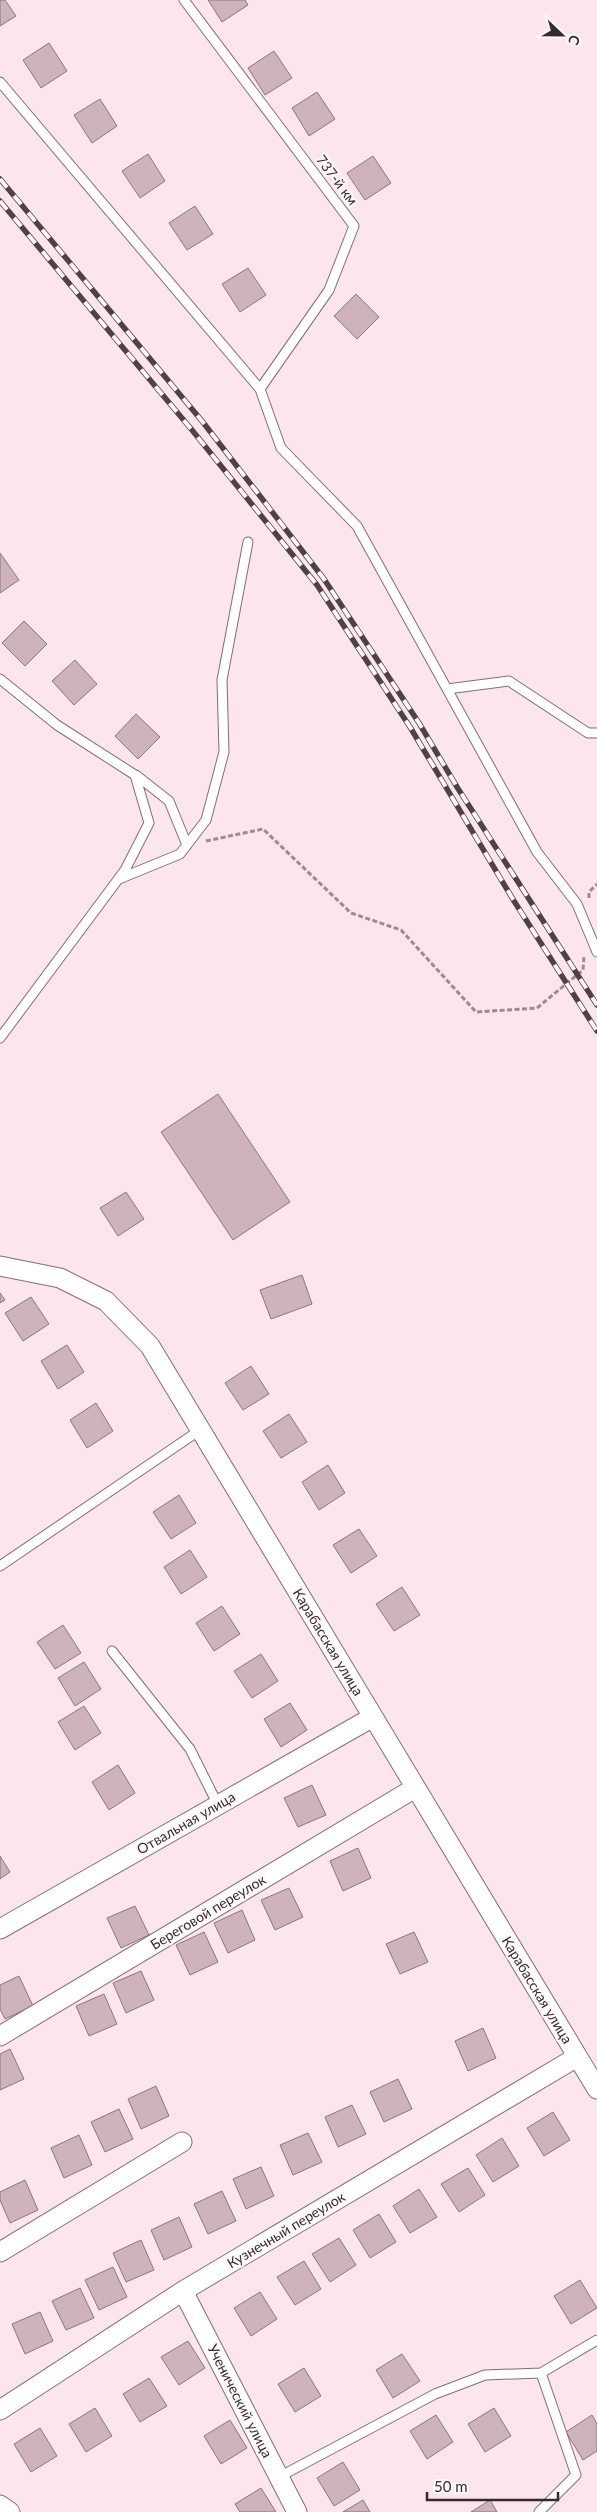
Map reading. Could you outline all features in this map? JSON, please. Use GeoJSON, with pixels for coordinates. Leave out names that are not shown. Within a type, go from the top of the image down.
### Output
{"type":"FeatureCollection","features":[{"type":"Feature","properties":{"kind":"street","name":"Карабасская улица"},"geometry":{"type":"LineString","coordinates":[[0,1266],[60,1278],[106,1301],[150,1346],[597,2089]]}},
{"type":"Feature","properties":{"kind":"street","name":"Отвальная улица"},"geometry":{"type":"LineString","coordinates":[[0,1929],[372,1717]]}},
{"type":"Feature","properties":{"kind":"street","name":"Береговой переулок"},"geometry":{"type":"LineString","coordinates":[[0,2036],[415,1788]]}},
{"type":"Feature","properties":{"kind":"street","name":"Кузнечный переулок"},"geometry":{"type":"LineString","coordinates":[[0,2410],[183,2291],[577,2057]]}},
{"type":"Feature","properties":{"kind":"street"},"geometry":{"type":"LineString","coordinates":[[0,2252],[182,2142]]}},
{"type":"Feature","properties":{"kind":"street","name":"Ученический улица"},"geometry":{"type":"LineString","coordinates":[[183,2291],[297,2512]]}},
{"type":"Feature","properties":{"kind":"street"},"geometry":{"type":"LineString","coordinates":[[0,2505],[10,2512]]}},
{"type":"Feature","properties":{"kind":"lane","name":"737-й км"},"geometry":{"type":"LineString","coordinates":[[184,0],[354,226],[329,290],[260,389]]}},
{"type":"Feature","properties":{"kind":"lane"},"geometry":{"type":"LineString","coordinates":[[0,82],[260,389],[281,448],[357,526],[537,852],[577,904],[597,952]]}},
{"type":"Feature","properties":{"kind":"lane"},"geometry":{"type":"LineString","coordinates":[[118,879],[180,854],[206,820],[224,752],[222,680],[248,542]]}},
{"type":"Feature","properties":{"kind":"lane"},"geometry":{"type":"LineString","coordinates":[[0,679],[57,725],[135,775],[169,801],[187,845]]}},
{"type":"Feature","properties":{"kind":"lane"},"geometry":{"type":"LineString","coordinates":[[447,689],[509,681],[588,733],[597,733]]}},
{"type":"Feature","properties":{"kind":"lane"},"geometry":{"type":"LineString","coordinates":[[0,1038],[118,879],[149,823],[135,775]]}},
{"type":"Feature","properties":{"kind":"lane"},"geometry":{"type":"LineString","coordinates":[[0,1566],[200,1430]]}},
{"type":"Feature","properties":{"kind":"lane"},"geometry":{"type":"LineString","coordinates":[[112,1651],[190,1749],[218,1805]]}},
{"type":"Feature","properties":{"kind":"lane"},"geometry":{"type":"LineString","coordinates":[[279,2477],[443,2391],[485,2375],[541,2373],[597,2340]]}},
{"type":"Feature","properties":{"kind":"lane"},"geometry":{"type":"LineString","coordinates":[[539,2512],[576,2475],[541,2373]]}},
{"type":"Feature","properties":{"kind":"path"},"geometry":{"type":"LineString","coordinates":[[187,845],[263,829],[351,913],[402,930],[476,1012],[537,1008],[583,970],[589,892],[597,884]]}},
{"type":"Feature","properties":{"kind":"building"},"geometry":{"type":"Polygon","coordinates":[[[0,0],[5,0],[16,16],[0,26],[0,0]]]}},
{"type":"Feature","properties":{"kind":"building"},"geometry":{"type":"Polygon","coordinates":[[[208,0],[245,0],[248,5],[222,22],[208,0]]]}},
{"type":"Feature","properties":{"kind":"building"},"geometry":{"type":"Polygon","coordinates":[[[49,43],[67,71],[41,88],[23,60],[49,43]]]}},
{"type":"Feature","properties":{"kind":"building"},"geometry":{"type":"Polygon","coordinates":[[[274,51],[292,78],[265,95],[248,68],[274,51]]]}},
{"type":"Feature","properties":{"kind":"building"},"geometry":{"type":"Polygon","coordinates":[[[317,92],[335,119],[309,136],[292,108],[317,92]]]}},
{"type":"Feature","properties":{"kind":"building"},"geometry":{"type":"Polygon","coordinates":[[[100,99],[117,126],[92,143],[74,115],[100,99]]]}},
{"type":"Feature","properties":{"kind":"building"},"geometry":{"type":"Polygon","coordinates":[[[148,154],[165,181],[140,198],[122,171],[148,154]]]}},
{"type":"Feature","properties":{"kind":"building"},"geometry":{"type":"Polygon","coordinates":[[[373,156],[391,183],[365,200],[347,173],[373,156]]]}},
{"type":"Feature","properties":{"kind":"building"},"geometry":{"type":"Polygon","coordinates":[[[195,206],[213,234],[187,250],[169,223],[195,206]]]}},
{"type":"Feature","properties":{"kind":"building"},"geometry":{"type":"Polygon","coordinates":[[[248,268],[266,295],[240,312],[222,284],[248,268]]]}},
{"type":"Feature","properties":{"kind":"building"},"geometry":{"type":"Polygon","coordinates":[[[356,294],[379,317],[357,339],[334,316],[356,294]]]}},
{"type":"Feature","properties":{"kind":"building"},"geometry":{"type":"Polygon","coordinates":[[[0,553],[19,580],[0,593],[0,553]]]}},
{"type":"Feature","properties":{"kind":"building"},"geometry":{"type":"Polygon","coordinates":[[[24,621],[47,644],[25,666],[2,643],[24,621]]]}},
{"type":"Feature","properties":{"kind":"building"},"geometry":{"type":"Polygon","coordinates":[[[75,660],[97,684],[74,705],[52,681],[75,660]]]}},
{"type":"Feature","properties":{"kind":"building"},"geometry":{"type":"Polygon","coordinates":[[[136,714],[160,737],[138,759],[115,736],[136,714]]]}},
{"type":"Feature","properties":{"kind":"building"},"geometry":{"type":"Polygon","coordinates":[[[218,1094],[290,1202],[233,1240],[161,1132],[218,1094]]]}},
{"type":"Feature","properties":{"kind":"building"},"geometry":{"type":"Polygon","coordinates":[[[126,1192],[144,1219],[118,1236],[100,1208],[126,1192]]]}},
{"type":"Feature","properties":{"kind":"building"},"geometry":{"type":"Polygon","coordinates":[[[302,1275],[312,1304],[271,1319],[260,1290],[302,1275]]]}},
{"type":"Feature","properties":{"kind":"building"},"geometry":{"type":"Polygon","coordinates":[[[0,1293],[5,1300],[0,1303],[0,1293]]]}},
{"type":"Feature","properties":{"kind":"building"},"geometry":{"type":"Polygon","coordinates":[[[31,1297],[49,1324],[23,1341],[5,1313],[31,1297]]]}},
{"type":"Feature","properties":{"kind":"building"},"geometry":{"type":"Polygon","coordinates":[[[67,1345],[84,1372],[58,1389],[41,1361],[67,1345]]]}},
{"type":"Feature","properties":{"kind":"building"},"geometry":{"type":"Polygon","coordinates":[[[251,1366],[269,1394],[243,1410],[225,1383],[251,1366]]]}},
{"type":"Feature","properties":{"kind":"building"},"geometry":{"type":"Polygon","coordinates":[[[96,1403],[113,1431],[87,1448],[70,1420],[96,1403]]]}},
{"type":"Feature","properties":{"kind":"building"},"geometry":{"type":"Polygon","coordinates":[[[289,1414],[307,1442],[281,1458],[263,1431],[289,1414]]]}},
{"type":"Feature","properties":{"kind":"building"},"geometry":{"type":"Polygon","coordinates":[[[328,1465],[345,1493],[319,1510],[302,1482],[328,1465]]]}},
{"type":"Feature","properties":{"kind":"building"},"geometry":{"type":"Polygon","coordinates":[[[179,1495],[196,1523],[171,1539],[153,1512],[179,1495]]]}},
{"type":"Feature","properties":{"kind":"building"},"geometry":{"type":"Polygon","coordinates":[[[359,1529],[377,1556],[351,1573],[333,1545],[359,1529]]]}},
{"type":"Feature","properties":{"kind":"building"},"geometry":{"type":"Polygon","coordinates":[[[190,1550],[207,1577],[181,1594],[164,1567],[190,1550]]]}},
{"type":"Feature","properties":{"kind":"building"},"geometry":{"type":"Polygon","coordinates":[[[402,1587],[420,1615],[394,1631],[376,1604],[402,1587]]]}},
{"type":"Feature","properties":{"kind":"building"},"geometry":{"type":"Polygon","coordinates":[[[222,1606],[240,1634],[214,1651],[196,1623],[222,1606]]]}},
{"type":"Feature","properties":{"kind":"building"},"geometry":{"type":"Polygon","coordinates":[[[63,1625],[81,1653],[55,1669],[37,1642],[63,1625]]]}},
{"type":"Feature","properties":{"kind":"building"},"geometry":{"type":"Polygon","coordinates":[[[261,1654],[278,1681],[252,1698],[234,1671],[261,1654]]]}},
{"type":"Feature","properties":{"kind":"building"},"geometry":{"type":"Polygon","coordinates":[[[84,1662],[101,1689],[75,1706],[58,1678],[84,1662]]]}},
{"type":"Feature","properties":{"kind":"building"},"geometry":{"type":"Polygon","coordinates":[[[290,1703],[307,1730],[281,1747],[264,1719],[290,1703]]]}},
{"type":"Feature","properties":{"kind":"building"},"geometry":{"type":"Polygon","coordinates":[[[84,1706],[101,1733],[75,1750],[58,1722],[84,1706]]]}},
{"type":"Feature","properties":{"kind":"building"},"geometry":{"type":"Polygon","coordinates":[[[118,1765],[135,1793],[109,1810],[92,1782],[118,1765]]]}},
{"type":"Feature","properties":{"kind":"building"},"geometry":{"type":"Polygon","coordinates":[[[312,1785],[326,1815],[298,1827],[284,1798],[312,1785]]]}},
{"type":"Feature","properties":{"kind":"building"},"geometry":{"type":"Polygon","coordinates":[[[358,1848],[371,1878],[343,1891],[330,1861],[358,1848]]]}},
{"type":"Feature","properties":{"kind":"building"},"geometry":{"type":"Polygon","coordinates":[[[0,1856],[10,1872],[0,1879],[0,1856]]]}},
{"type":"Feature","properties":{"kind":"building"},"geometry":{"type":"Polygon","coordinates":[[[289,1888],[303,1917],[275,1930],[261,1900],[289,1888]]]}},
{"type":"Feature","properties":{"kind":"building"},"geometry":{"type":"Polygon","coordinates":[[[135,1906],[149,1935],[121,1948],[107,1918],[135,1906]]]}},
{"type":"Feature","properties":{"kind":"building"},"geometry":{"type":"Polygon","coordinates":[[[242,1910],[255,1940],[228,1953],[214,1923],[242,1910]]]}},
{"type":"Feature","properties":{"kind":"building"},"geometry":{"type":"Polygon","coordinates":[[[204,1932],[218,1962],[190,1975],[176,1945],[204,1932]]]}},
{"type":"Feature","properties":{"kind":"building"},"geometry":{"type":"Polygon","coordinates":[[[414,1932],[428,1962],[400,1974],[386,1944],[414,1932]]]}},
{"type":"Feature","properties":{"kind":"building"},"geometry":{"type":"Polygon","coordinates":[[[141,1971],[154,2000],[126,2013],[113,1983],[141,1971]]]}},
{"type":"Feature","properties":{"kind":"building"},"geometry":{"type":"Polygon","coordinates":[[[19,1976],[33,2006],[5,2019],[0,2009],[0,1985],[19,1976]]]}},
{"type":"Feature","properties":{"kind":"building"},"geometry":{"type":"Polygon","coordinates":[[[104,1994],[117,2024],[89,2036],[76,2006],[104,1994]]]}},
{"type":"Feature","properties":{"kind":"building"},"geometry":{"type":"Polygon","coordinates":[[[483,2028],[496,2058],[468,2071],[455,2041],[483,2028]]]}},
{"type":"Feature","properties":{"kind":"building"},"geometry":{"type":"Polygon","coordinates":[[[10,2049],[24,2079],[0,2090],[0,2054],[10,2049]]]}},
{"type":"Feature","properties":{"kind":"building"},"geometry":{"type":"Polygon","coordinates":[[[398,2079],[412,2109],[384,2122],[370,2092],[398,2079]]]}},
{"type":"Feature","properties":{"kind":"building"},"geometry":{"type":"Polygon","coordinates":[[[156,2086],[169,2116],[141,2129],[128,2099],[156,2086]]]}},
{"type":"Feature","properties":{"kind":"building"},"geometry":{"type":"Polygon","coordinates":[[[352,2105],[366,2134],[338,2147],[325,2117],[352,2105]]]}},
{"type":"Feature","properties":{"kind":"building"},"geometry":{"type":"Polygon","coordinates":[[[119,2109],[133,2139],[105,2152],[91,2122],[119,2109]]]}},
{"type":"Feature","properties":{"kind":"building"},"geometry":{"type":"Polygon","coordinates":[[[553,2112],[570,2140],[544,2156],[527,2128],[553,2112]]]}},
{"type":"Feature","properties":{"kind":"building"},"geometry":{"type":"Polygon","coordinates":[[[308,2133],[322,2162],[293,2175],[280,2145],[308,2133]]]}},
{"type":"Feature","properties":{"kind":"building"},"geometry":{"type":"Polygon","coordinates":[[[79,2135],[92,2165],[64,2178],[51,2148],[79,2135]]]}},
{"type":"Feature","properties":{"kind":"building"},"geometry":{"type":"Polygon","coordinates":[[[502,2138],[519,2166],[493,2182],[476,2155],[502,2138]]]}},
{"type":"Feature","properties":{"kind":"building"},"geometry":{"type":"Polygon","coordinates":[[[261,2167],[274,2196],[246,2209],[233,2179],[261,2167]]]}},
{"type":"Feature","properties":{"kind":"building"},"geometry":{"type":"Polygon","coordinates":[[[468,2168],[485,2195],[459,2212],[441,2184],[468,2168]]]}},
{"type":"Feature","properties":{"kind":"building"},"geometry":{"type":"Polygon","coordinates":[[[25,2180],[38,2210],[10,2223],[0,2200],[0,2192],[25,2180]]]}},
{"type":"Feature","properties":{"kind":"building"},"geometry":{"type":"Polygon","coordinates":[[[419,2189],[437,2217],[410,2233],[393,2206],[419,2189]]]}},
{"type":"Feature","properties":{"kind":"building"},"geometry":{"type":"Polygon","coordinates":[[[222,2191],[236,2221],[208,2234],[194,2204],[222,2191]]]}},
{"type":"Feature","properties":{"kind":"building"},"geometry":{"type":"Polygon","coordinates":[[[379,2214],[396,2242],[370,2258],[353,2230],[379,2214]]]}},
{"type":"Feature","properties":{"kind":"building"},"geometry":{"type":"Polygon","coordinates":[[[179,2217],[192,2247],[164,2260],[151,2230],[179,2217]]]}},
{"type":"Feature","properties":{"kind":"building"},"geometry":{"type":"Polygon","coordinates":[[[339,2238],[356,2265],[330,2282],[312,2254],[339,2238]]]}},
{"type":"Feature","properties":{"kind":"building"},"geometry":{"type":"Polygon","coordinates":[[[141,2240],[154,2270],[126,2282],[113,2253],[141,2240]]]}},
{"type":"Feature","properties":{"kind":"building"},"geometry":{"type":"Polygon","coordinates":[[[304,2261],[321,2289],[295,2305],[277,2277],[304,2261]]]}},
{"type":"Feature","properties":{"kind":"building"},"geometry":{"type":"Polygon","coordinates":[[[113,2267],[127,2297],[99,2310],[85,2280],[113,2267]]]}},
{"type":"Feature","properties":{"kind":"building"},"geometry":{"type":"Polygon","coordinates":[[[580,2280],[597,2308],[571,2324],[554,2296],[580,2280]]]}},
{"type":"Feature","properties":{"kind":"building"},"geometry":{"type":"Polygon","coordinates":[[[80,2288],[94,2318],[66,2330],[52,2301],[80,2288]]]}},
{"type":"Feature","properties":{"kind":"building"},"geometry":{"type":"Polygon","coordinates":[[[260,2292],[277,2319],[251,2336],[234,2308],[260,2292]]]}},
{"type":"Feature","properties":{"kind":"building"},"geometry":{"type":"Polygon","coordinates":[[[40,2312],[53,2341],[25,2354],[12,2324],[40,2312]]]}},
{"type":"Feature","properties":{"kind":"building"},"geometry":{"type":"Polygon","coordinates":[[[188,2341],[205,2368],[179,2385],[161,2357],[188,2341]]]}},
{"type":"Feature","properties":{"kind":"building"},"geometry":{"type":"Polygon","coordinates":[[[402,2354],[420,2381],[393,2398],[376,2370],[402,2354]]]}},
{"type":"Feature","properties":{"kind":"building"},"geometry":{"type":"Polygon","coordinates":[[[304,2368],[321,2396],[295,2412],[278,2384],[304,2368]]]}},
{"type":"Feature","properties":{"kind":"building"},"geometry":{"type":"Polygon","coordinates":[[[149,2378],[167,2406],[140,2422],[123,2394],[149,2378]]]}},
{"type":"Feature","properties":{"kind":"building"},"geometry":{"type":"Polygon","coordinates":[[[95,2408],[112,2436],[86,2452],[69,2424],[95,2408]]]}},
{"type":"Feature","properties":{"kind":"building"},"geometry":{"type":"Polygon","coordinates":[[[494,2408],[511,2436],[485,2452],[468,2424],[494,2408]]]}},
{"type":"Feature","properties":{"kind":"building"},"geometry":{"type":"Polygon","coordinates":[[[436,2415],[453,2442],[427,2459],[410,2431],[436,2415]]]}},
{"type":"Feature","properties":{"kind":"building"},"geometry":{"type":"Polygon","coordinates":[[[592,2415],[597,2424],[597,2451],[583,2460],[566,2432],[592,2415]]]}},
{"type":"Feature","properties":{"kind":"building"},"geometry":{"type":"Polygon","coordinates":[[[230,2420],[247,2448],[221,2464],[204,2436],[230,2420]]]}},
{"type":"Feature","properties":{"kind":"building"},"geometry":{"type":"Polygon","coordinates":[[[40,2428],[57,2456],[31,2472],[14,2444],[40,2428]]]}},
{"type":"Feature","properties":{"kind":"building"},"geometry":{"type":"Polygon","coordinates":[[[343,2462],[360,2490],[334,2506],[317,2478],[343,2462]]]}},
{"type":"Feature","properties":{"kind":"building"},"geometry":{"type":"Polygon","coordinates":[[[261,2488],[276,2512],[240,2512],[235,2504],[261,2488]]]}},
{"type":"Feature","properties":{"kind":"building"},"geometry":{"type":"Polygon","coordinates":[[[363,2500],[370,2512],[343,2512],[363,2500]]]}},
{"type":"Feature","properties":{"kind":"building"},"geometry":{"type":"Polygon","coordinates":[[[490,2500],[497,2512],[471,2512],[490,2500]]]}},
{"type":"Feature","properties":{"kind":"railway"},"geometry":{"type":"LineString","coordinates":[[0,179],[202,421],[324,579],[419,723],[457,787],[597,1005]]}},
{"type":"Feature","properties":{"kind":"railway"},"geometry":{"type":"LineString","coordinates":[[0,201],[192,430],[317,585],[410,727],[514,901],[597,1031]]}}]}
